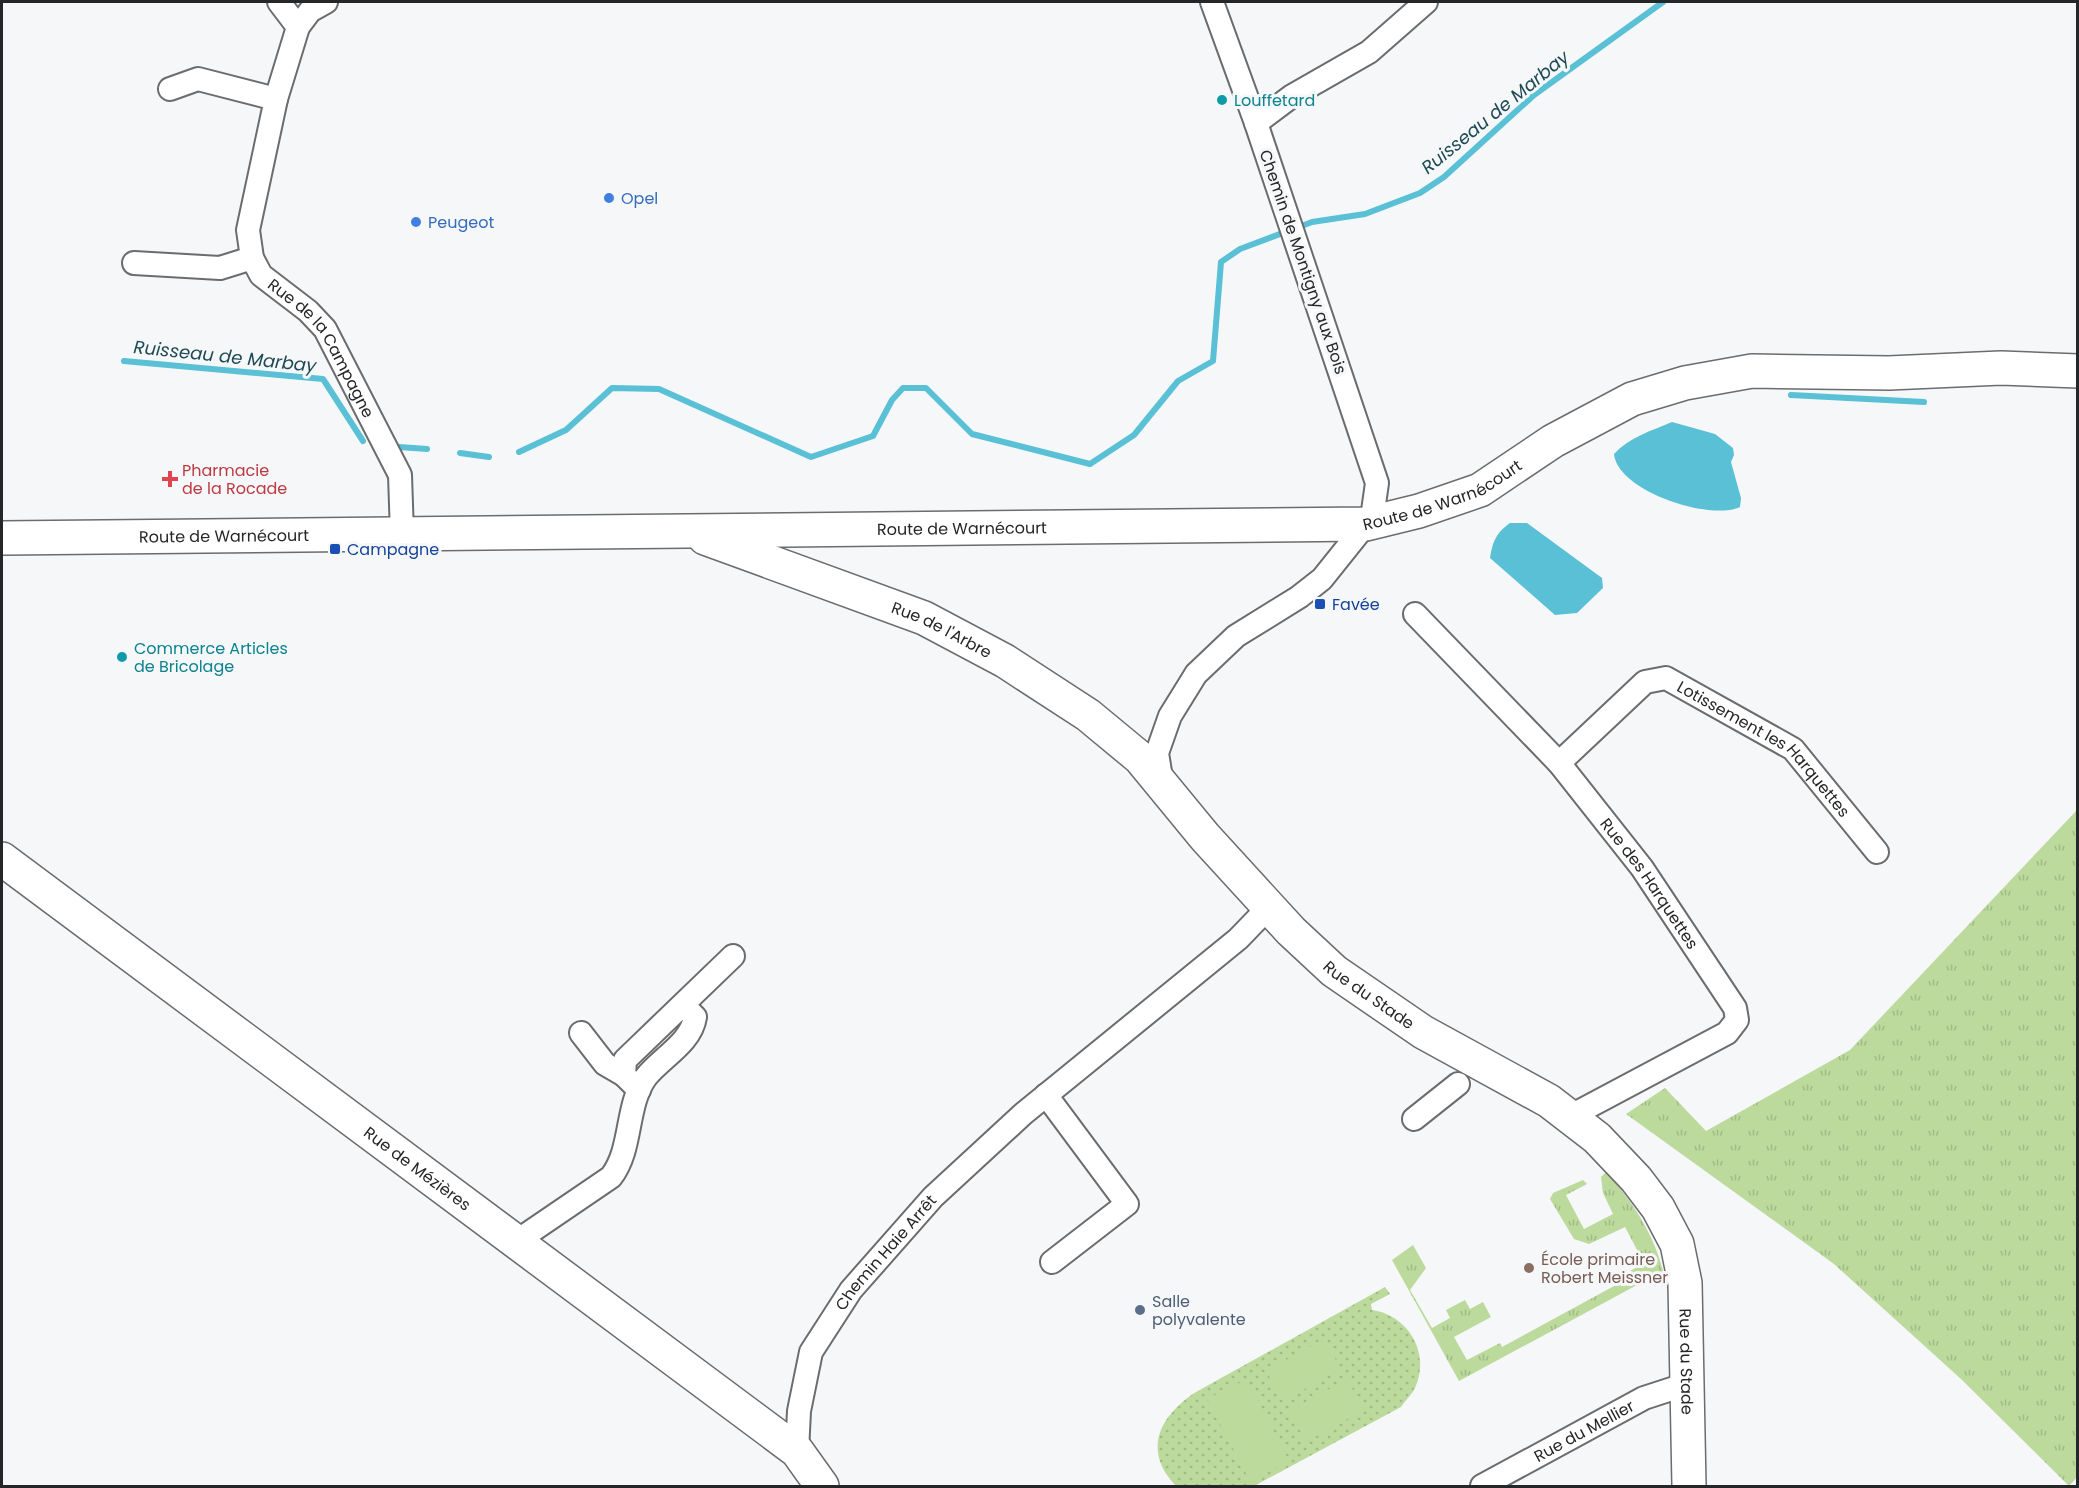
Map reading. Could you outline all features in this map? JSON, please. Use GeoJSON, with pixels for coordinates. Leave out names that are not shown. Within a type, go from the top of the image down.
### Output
{"type":"FeatureCollection","features":[{"type":"Feature","properties":{"kind":"street"},"geometry":{"type":"LineString","coordinates":[[279,2],[298,27]]}},
{"type":"Feature","properties":{"kind":"street","name":"Rue de la Campagne"},"geometry":{"type":"LineString","coordinates":[[326,2],[310,11],[298,27],[276,99],[248,230],[252,258],[261,275],[308,311],[325,329],[399,475],[402,534]]}},
{"type":"Feature","properties":{"kind":"street","name":"Chemin de Montigny aux Bois"},"geometry":{"type":"LineString","coordinates":[[1212,2],[1256,123],[1377,483],[1373,511],[1366,524]]}},
{"type":"Feature","properties":{"kind":"street"},"geometry":{"type":"LineString","coordinates":[[1256,123],[1292,96],[1369,52],[1426,2]]}},
{"type":"Feature","properties":{"kind":"street"},"geometry":{"type":"LineString","coordinates":[[170,89],[198,79],[276,99]]}},
{"type":"Feature","properties":{"kind":"street"},"geometry":{"type":"LineString","coordinates":[[134,263],[220,268],[252,258]]}},
{"type":"Feature","properties":{"kind":"street","name":"Route de Warnécourt"},"geometry":{"type":"LineString","coordinates":[[2,538],[1366,524],[1419,511],[1480,490],[1553,441],[1612,409],[1632,399],[1685,383],[1752,371],[1889,373],[2001,368],[2078,371]]}},
{"type":"Feature","properties":{"kind":"street","name":"Route de Warnécourt"},"geometry":{"type":"LineString","coordinates":[[1889,373],[2001,387],[2078,392]]}},
{"type":"Feature","properties":{"kind":"street"},"geometry":{"type":"LineString","coordinates":[[1162,785],[1157,753],[1170,717],[1196,674],[1236,636],[1299,597],[1322,579],[1366,524]]}},
{"type":"Feature","properties":{"kind":"street","name":"Rue de l'Arbre"},"geometry":{"type":"LineString","coordinates":[[686,532],[924,618],[1005,661],[1088,715],[1140,758],[1162,785]]}},
{"type":"Feature","properties":{"kind":"street","name":"Rue des Harquettes"},"geometry":{"type":"LineString","coordinates":[[1415,614],[1559,763],[1642,868],[1735,1008],[1737,1020],[1727,1033],[1569,1117]]}},
{"type":"Feature","properties":{"kind":"street","name":"Lotissement les Harquettes"},"geometry":{"type":"LineString","coordinates":[[1559,763],[1645,682],[1666,678],[1792,749],[1877,852]]}},
{"type":"Feature","properties":{"kind":"street","name":"Rue du Stade"},"geometry":{"type":"LineString","coordinates":[[1162,785],[1204,837],[1269,907],[1334,971],[1373,1000],[1423,1032],[1549,1101],[1597,1138],[1636,1179],[1658,1208],[1677,1244],[1685,1283],[1689,1486]]}},
{"type":"Feature","properties":{"kind":"street","name":"Rue de Mézières"},"geometry":{"type":"LineString","coordinates":[[2,859],[517,1240],[797,1451],[822,1486]]}},
{"type":"Feature","properties":{"kind":"street","name":"Chemin Haie Arrêt"},"geometry":{"type":"LineString","coordinates":[[797,1451],[799,1411],[811,1352],[851,1290],[933,1197],[1046,1095],[1238,939],[1269,907]]}},
{"type":"Feature","properties":{"kind":"street"},"geometry":{"type":"LineString","coordinates":[[517,1240],[611,1177],[620,1166],[631,1083],[625,1060],[684,1006],[733,956]]}},
{"type":"Feature","properties":{"kind":"street"},"geometry":{"type":"LineString","coordinates":[[581,1032],[605,1064],[631,1083]]}},
{"type":"Feature","properties":{"kind":"street"},"geometry":{"type":"LineString","coordinates":[[1414,1119],[1458,1084]]}},
{"type":"Feature","properties":{"kind":"street"},"geometry":{"type":"LineString","coordinates":[[1046,1095],[1128,1204],[1052,1262]]}},
{"type":"Feature","properties":{"kind":"street","name":"Rue du Mellier"},"geometry":{"type":"LineString","coordinates":[[1482,1486],[1644,1398],[1687,1384]]}},
{"type":"Feature","properties":{"kind":"green space"},"geometry":{"type":"Polygon","coordinates":[[[2077,810],[2078,1476],[2069,1486],[1961,1379],[1834,1264],[1626,1114],[1665,1088],[1706,1131],[1850,1050],[2077,810]]]}},
{"type":"Feature","properties":{"kind":"green space"},"geometry":{"type":"Polygon","coordinates":[[[1606,1172],[1624,1194],[1647,1230],[1663,1271],[1459,1381],[1392,1260],[1413,1245],[1426,1268],[1410,1290],[1432,1328],[1450,1318],[1446,1310],[1465,1300],[1470,1309],[1483,1302],[1491,1317],[1454,1337],[1467,1360],[1500,1343],[1502,1347],[1627,1279],[1625,1274],[1644,1263],[1625,1227],[1589,1244],[1574,1239],[1550,1199],[1553,1193],[1583,1180],[1587,1184],[1566,1195],[1584,1229],[1613,1214],[1603,1193],[1601,1177],[1606,1172]]]}},
{"type":"Feature","properties":{"kind":"green space"},"geometry":{"type":"Polygon","coordinates":[[[1385,1287],[1390,1294],[1371,1304],[1372,1310],[1385,1313],[1406,1328],[1418,1349],[1420,1362],[1415,1388],[1401,1407],[1254,1486],[1176,1486],[1160,1460],[1158,1447],[1159,1435],[1164,1423],[1183,1401],[1385,1287]]]}},
{"type":"Feature","properties":{"kind":"green space"},"geometry":{"type":"Polygon","coordinates":[[[1324,1339],[1341,1369],[1283,1401],[1266,1371],[1324,1339]]]}},
{"type":"Feature","properties":{"kind":"green space"},"geometry":{"type":"Polygon","coordinates":[[[1247,1379],[1289,1461],[1250,1481],[1207,1399],[1247,1379]]]}},
{"type":"Feature","properties":{"kind":"green space"},"geometry":{"type":"Polygon","coordinates":[[[1347,1379],[1364,1410],[1306,1442],[1290,1411],[1347,1379]]]}},
{"type":"Feature","properties":{"kind":"water"},"geometry":{"type":"Polygon","coordinates":[[[1672,422],[1715,434],[1733,448],[1734,455],[1731,462],[1741,498],[1740,507],[1709,510],[1668,500],[1631,480],[1619,468],[1614,454],[1620,448],[1641,435],[1672,422]]]}},
{"type":"Feature","properties":{"kind":"water"},"geometry":{"type":"Polygon","coordinates":[[[1510,523],[1527,523],[1602,578],[1603,588],[1577,613],[1555,615],[1490,558],[1496,538],[1501,530],[1510,523]]]}},
{"type":"Feature","properties":{"kind":"waterway","name":"Ruisseau de Marbay"},"geometry":{"type":"LineString","coordinates":[[519,452],[566,430],[612,388],[659,389],[811,457],[873,436],[892,400],[903,388],[926,388],[972,434],[1090,464],[1134,435],[1178,381],[1213,361],[1221,262],[1240,249],[1312,222],[1365,214],[1420,193],[1444,177],[1534,95],[1663,2]]}},
{"type":"Feature","properties":{"kind":"waterway","name":"Ruisseau de Marbay"},"geometry":{"type":"LineString","coordinates":[[124,361],[323,379],[363,441]]}},
{"type":"Feature","properties":{"kind":"waterway"},"geometry":{"type":"LineString","coordinates":[[1791,395],[1924,402]]}},
{"type":"Feature","properties":{"kind":"waterway","name":"Ruisseau de Marbay"},"geometry":{"type":"LineString","coordinates":[[399,447],[427,449]]}},
{"type":"Feature","properties":{"kind":"waterway","name":"Ruisseau de Marbay"},"geometry":{"type":"LineString","coordinates":[[460,453],[489,457]]}},
{"type":"Feature","properties":{"kind":"place","name":"Louffetard"},"geometry":{"type":"Point","coordinates":[1222,100]}},
{"type":"Feature","properties":{"kind":"place","name":"Opel"},"geometry":{"type":"Point","coordinates":[609,198]}},
{"type":"Feature","properties":{"kind":"place","name":"Peugeot"},"geometry":{"type":"Point","coordinates":[416,222]}},
{"type":"Feature","properties":{"kind":"place","name":"Pharmacie de la Rocade"},"geometry":{"type":"Point","coordinates":[170,479]}},
{"type":"Feature","properties":{"kind":"place","name":"Campagne"},"geometry":{"type":"Point","coordinates":[335,549]}},
{"type":"Feature","properties":{"kind":"place","name":"Favée"},"geometry":{"type":"Point","coordinates":[1320,604]}},
{"type":"Feature","properties":{"kind":"place","name":"Commerce Articles de Bricolage"},"geometry":{"type":"Point","coordinates":[122,657]}},
{"type":"Feature","properties":{"kind":"place","name":"École primaire Robert Meissner"},"geometry":{"type":"Point","coordinates":[1529,1268]}},
{"type":"Feature","properties":{"kind":"place","name":"Salle polyvalente"},"geometry":{"type":"Point","coordinates":[1140,1310]}}]}
